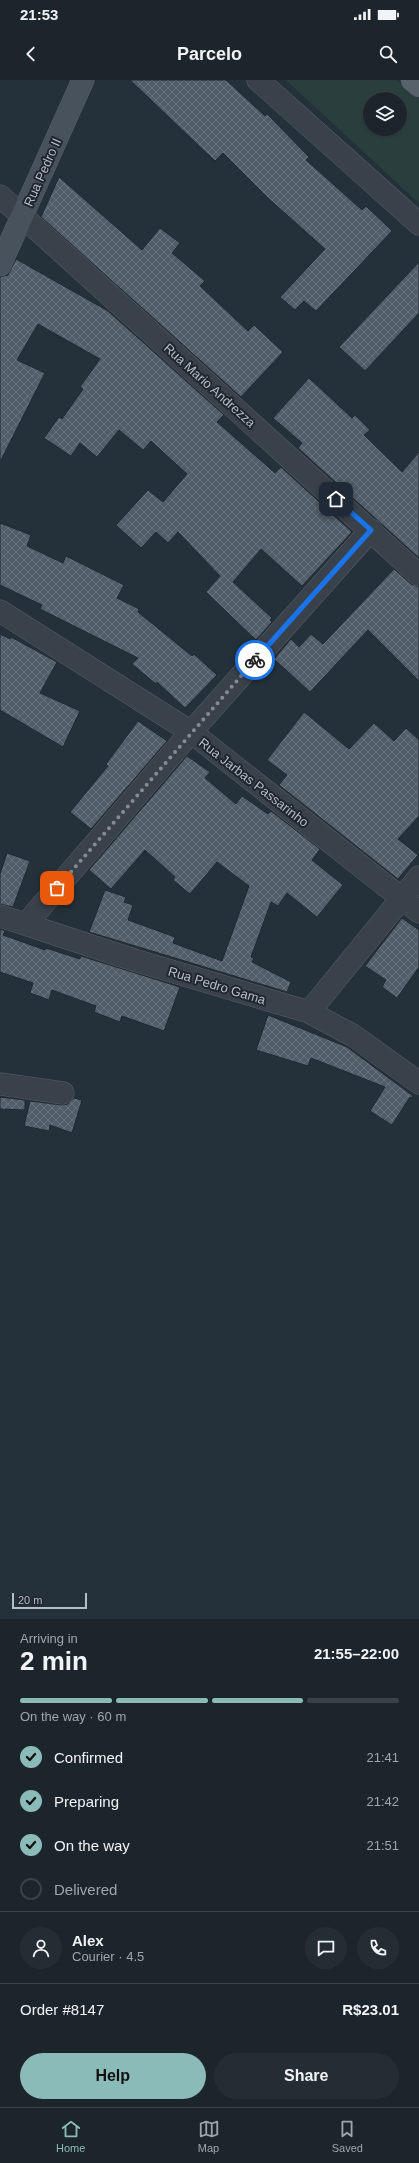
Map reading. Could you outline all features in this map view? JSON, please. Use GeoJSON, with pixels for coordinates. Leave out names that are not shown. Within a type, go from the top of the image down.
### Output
{"type":"FeatureCollection","features":[{"type":"Feature","properties":{"kind":"main road"},"geometry":{"type":"LineString","coordinates":[[412,80],[419,86]]}},
{"type":"Feature","properties":{"kind":"street","name":"Rua Pedro II"},"geometry":{"type":"LineString","coordinates":[[0,265],[83,80]]}},
{"type":"Feature","properties":{"kind":"street"},"geometry":{"type":"LineString","coordinates":[[258,80],[419,224]]}},
{"type":"Feature","properties":{"kind":"street","name":"Rua Mario Andrezza"},"geometry":{"type":"LineString","coordinates":[[0,196],[23,215],[419,575]]}},
{"type":"Feature","properties":{"kind":"street"},"geometry":{"type":"LineString","coordinates":[[26,924],[191,732],[371,530]]}},
{"type":"Feature","properties":{"kind":"street","name":"Rua Jarbas Passarinho"},"geometry":{"type":"LineString","coordinates":[[0,611],[191,732],[419,912]]}},
{"type":"Feature","properties":{"kind":"street"},"geometry":{"type":"LineString","coordinates":[[309,1012],[419,877]]}},
{"type":"Feature","properties":{"kind":"street","name":"Rua Pedro Gama"},"geometry":{"type":"LineString","coordinates":[[0,916],[134,960],[309,1012],[354,1036],[419,1083]]}},
{"type":"Feature","properties":{"kind":"street"},"geometry":{"type":"LineString","coordinates":[[0,1084],[63,1093]]}},
{"type":"Feature","properties":{"kind":"green space"},"geometry":{"type":"Polygon","coordinates":[[[286,80],[396,80],[419,99],[419,203],[286,80]]]}},
{"type":"Feature","properties":{"kind":"building"},"geometry":{"type":"Polygon","coordinates":[[[130,80],[226,80],[265,116],[267,114],[309,157],[306,160],[362,210],[366,206],[392,231],[316,311],[304,301],[295,310],[280,297],[325,249],[268,198],[223,153],[215,161],[130,80]]]}},
{"type":"Feature","properties":{"kind":"building"},"geometry":{"type":"Polygon","coordinates":[[[59,177],[142,250],[160,228],[180,243],[172,253],[205,281],[200,286],[248,331],[254,325],[283,352],[241,397],[41,217],[59,177]]]}},
{"type":"Feature","properties":{"kind":"building"},"geometry":{"type":"Polygon","coordinates":[[[16,259],[108,311],[224,415],[217,422],[275,473],[281,467],[352,532],[302,586],[261,549],[233,582],[272,618],[270,620],[272,622],[256,640],[206,592],[220,576],[178,532],[168,543],[156,532],[141,548],[116,525],[148,490],[163,502],[187,474],[151,441],[143,450],[119,430],[97,457],[80,443],[71,456],[44,438],[59,417],[62,419],[83,389],[80,387],[100,359],[38,324],[17,360],[45,373],[0,462],[0,277],[8,275],[16,259]]]}},
{"type":"Feature","properties":{"kind":"building"},"geometry":{"type":"Polygon","coordinates":[[[419,262],[419,313],[365,371],[339,347],[419,262]]]}},
{"type":"Feature","properties":{"kind":"building"},"geometry":{"type":"Polygon","coordinates":[[[309,378],[352,418],[355,415],[370,430],[364,435],[402,472],[419,452],[419,558],[298,448],[302,443],[273,418],[309,378]]]}},
{"type":"Feature","properties":{"kind":"building"},"geometry":{"type":"Polygon","coordinates":[[[0,523],[31,535],[27,546],[63,563],[66,556],[124,585],[117,598],[139,609],[138,612],[192,656],[194,654],[217,675],[185,708],[157,682],[156,684],[132,664],[138,658],[40,609],[42,605],[0,585],[0,523]]]}},
{"type":"Feature","properties":{"kind":"building"},"geometry":{"type":"Polygon","coordinates":[[[394,569],[411,584],[419,587],[419,681],[368,630],[310,692],[274,659],[291,639],[299,647],[311,634],[323,644],[394,569]]]}},
{"type":"Feature","properties":{"kind":"building"},"geometry":{"type":"Polygon","coordinates":[[[0,634],[10,639],[11,637],[57,662],[40,693],[80,711],[63,747],[0,710],[0,634]]]}},
{"type":"Feature","properties":{"kind":"building"},"geometry":{"type":"Polygon","coordinates":[[[304,712],[349,749],[374,723],[394,741],[406,728],[419,740],[419,816],[398,839],[418,855],[398,879],[279,785],[287,775],[267,760],[304,712]]]}},
{"type":"Feature","properties":{"kind":"building"},"geometry":{"type":"Polygon","coordinates":[[[138,721],[167,741],[91,829],[70,812],[108,766],[106,764],[138,721]]]}},
{"type":"Feature","properties":{"kind":"building"},"geometry":{"type":"Polygon","coordinates":[[[187,756],[210,772],[205,778],[236,804],[242,796],[268,814],[271,811],[320,849],[312,860],[343,885],[317,917],[287,893],[278,906],[271,902],[251,957],[254,958],[252,962],[291,982],[287,992],[89,932],[105,890],[126,897],[124,902],[133,905],[128,920],[175,937],[173,943],[222,961],[249,886],[217,862],[190,894],[173,880],[175,877],[145,850],[111,889],[89,870],[187,756]]]}},
{"type":"Feature","properties":{"kind":"building"},"geometry":{"type":"Polygon","coordinates":[[[7,853],[30,861],[13,907],[0,904],[0,874],[7,853]]]}},
{"type":"Feature","properties":{"kind":"building"},"geometry":{"type":"Polygon","coordinates":[[[402,918],[419,930],[419,967],[397,998],[382,987],[386,980],[365,966],[402,918]]]}},
{"type":"Feature","properties":{"kind":"building"},"geometry":{"type":"Polygon","coordinates":[[[0,929],[5,931],[3,935],[45,950],[46,948],[80,959],[81,956],[180,987],[164,1031],[122,1016],[120,1022],[94,1012],[96,1006],[52,990],[49,1000],[30,993],[33,983],[0,972],[0,929]]]}},
{"type":"Feature","properties":{"kind":"building"},"geometry":{"type":"Polygon","coordinates":[[[268,1015],[347,1047],[413,1096],[412,1098],[410,1097],[392,1125],[370,1111],[385,1087],[311,1058],[308,1066],[256,1050],[268,1015]]]}},
{"type":"Feature","properties":{"kind":"building"},"geometry":{"type":"Polygon","coordinates":[[[0,1097],[25,1100],[25,1110],[0,1109],[0,1097]]]}},
{"type":"Feature","properties":{"kind":"building"},"geometry":{"type":"Polygon","coordinates":[[[74,1098],[82,1100],[72,1133],[50,1125],[49,1131],[24,1126],[30,1101],[62,1105],[68,1104],[74,1098]]]}},
{"type":"Feature","properties":{"kind":"way so far"},"geometry":{"type":"LineString","coordinates":[[57,888],[255,660]]}},
{"type":"Feature","properties":{"kind":"route"},"geometry":{"type":"LineString","coordinates":[[255,660],[371,530],[336,499]]}}]}
